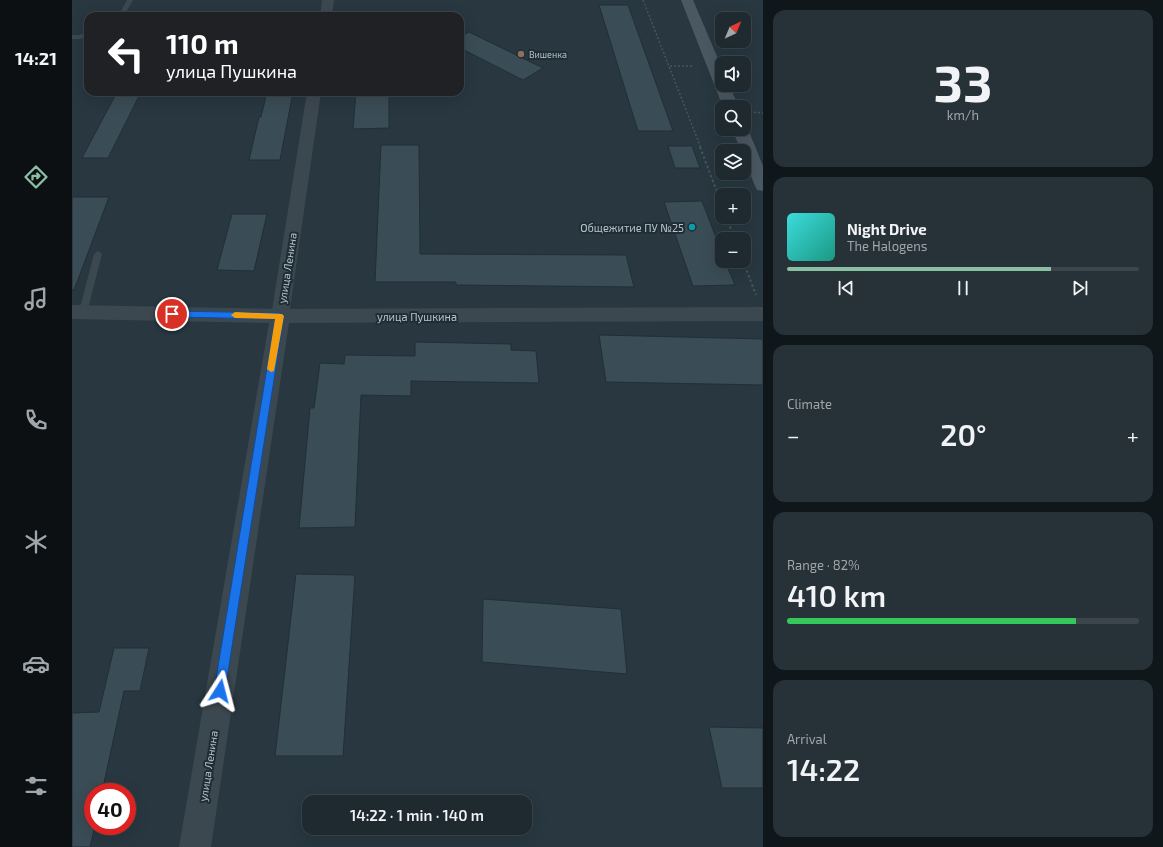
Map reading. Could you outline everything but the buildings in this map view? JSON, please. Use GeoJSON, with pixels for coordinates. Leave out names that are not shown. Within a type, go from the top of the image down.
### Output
{"type":"FeatureCollection","features":[{"type":"Feature","properties":{"kind":"main road"},"geometry":{"type":"LineString","coordinates":[[687,0],[728,100]]}},
{"type":"Feature","properties":{"kind":"main road"},"geometry":{"type":"LineString","coordinates":[[743,136],[763,186]]}},
{"type":"Feature","properties":{"kind":"street"},"geometry":{"type":"LineString","coordinates":[[326,12],[328,0]]}},
{"type":"Feature","properties":{"kind":"street","name":"улица Ленина"},"geometry":{"type":"LineString","coordinates":[[195,847],[280,316],[313,96]]}},
{"type":"Feature","properties":{"kind":"street","name":"улица Пушкина"},"geometry":{"type":"LineString","coordinates":[[75,312],[280,316],[763,314]]}},
{"type":"Feature","properties":{"kind":"lane"},"geometry":{"type":"LineString","coordinates":[[123,12],[130,0]]}},
{"type":"Feature","properties":{"kind":"lane"},"geometry":{"type":"LineString","coordinates":[[72,37],[84,36]]}},
{"type":"Feature","properties":{"kind":"lane"},"geometry":{"type":"LineString","coordinates":[[75,312],[85,305],[98,254]]}},
{"type":"Feature","properties":{"kind":"path"},"geometry":{"type":"LineString","coordinates":[[643,0],[670,66],[716,188]]}},
{"type":"Feature","properties":{"kind":"path"},"geometry":{"type":"LineString","coordinates":[[670,66],[699,66]]}},
{"type":"Feature","properties":{"kind":"path"},"geometry":{"type":"LineString","coordinates":[[751,112],[763,112]]}},
{"type":"Feature","properties":{"kind":"path"},"geometry":{"type":"LineString","coordinates":[[746,268],[763,314]]}},
{"type":"Feature","properties":{"kind":"slow traffic"},"geometry":{"type":"LineString","coordinates":[[235,315],[280,316],[271,369]]}},
{"type":"Feature","properties":{"kind":"place","name":"Вишенка"},"geometry":{"type":"Point","coordinates":[521,54]}},
{"type":"Feature","properties":{"kind":"place","name":"Общежитие ПУ №25"},"geometry":{"type":"Point","coordinates":[692,227]}},
{"type":"Feature","properties":{"kind":"route"},"geometry":{"type":"LineString","coordinates":[[172,314],[280,316],[220,691]]}}]}
